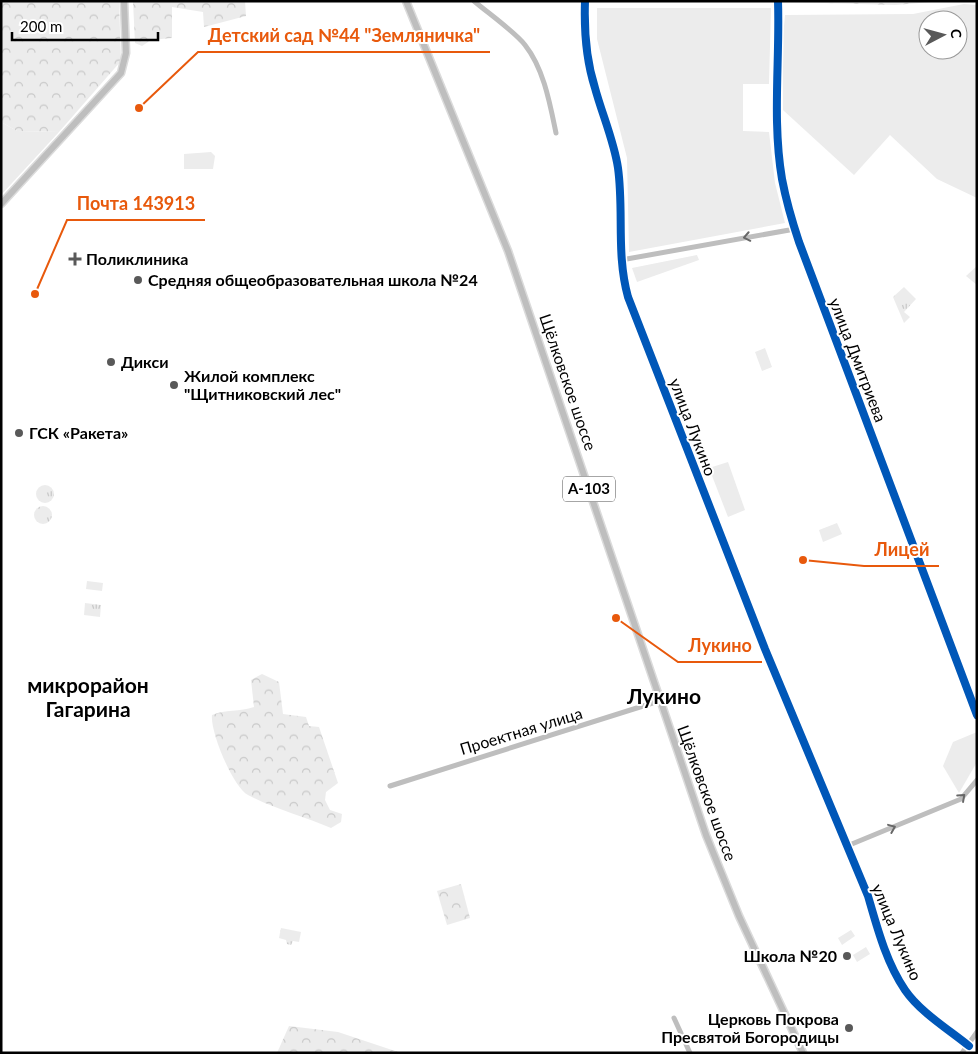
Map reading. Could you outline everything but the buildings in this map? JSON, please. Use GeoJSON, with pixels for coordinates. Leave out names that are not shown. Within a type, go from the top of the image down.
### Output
{"type":"FeatureCollection","features":[{"type":"Feature","properties":{"kind":"main road"},"geometry":{"type":"LineString","coordinates":[[1,204],[121,74],[126,53],[124,1]]}},
{"type":"Feature","properties":{"kind":"main road","name":"Щёлковское шоссе"},"geometry":{"type":"LineString","coordinates":[[406,1],[514,268],[659,701],[721,873],[803,1053]]}},
{"type":"Feature","properties":{"kind":"street"},"geometry":{"type":"LineString","coordinates":[[474,1],[525,45],[537,67],[547,93],[556,133]]}},
{"type":"Feature","properties":{"kind":"street","name":"улица Лукино"},"geometry":{"type":"LineString","coordinates":[[585,1],[585,37],[589,66],[618,166],[621,260],[627,292],[640,328],[765,649],[853,864],[868,896],[884,944],[904,989],[923,1009],[968,1046]]}},
{"type":"Feature","properties":{"kind":"street","name":"улица Дмитриева"},"geometry":{"type":"LineString","coordinates":[[778,1],[779,144],[782,178],[795,229],[977,715]]}},
{"type":"Feature","properties":{"kind":"street"},"geometry":{"type":"LineString","coordinates":[[621,260],[795,229]]}},
{"type":"Feature","properties":{"kind":"street","name":"Проектная улица"},"geometry":{"type":"LineString","coordinates":[[390,786],[659,701]]}},
{"type":"Feature","properties":{"kind":"street"},"geometry":{"type":"LineString","coordinates":[[847,846],[961,799],[977,780]]}},
{"type":"Feature","properties":{"kind":"street"},"geometry":{"type":"LineString","coordinates":[[674,1018],[690,1053]]}},
{"type":"Feature","properties":{"kind":"street"},"geometry":{"type":"LineString","coordinates":[[962,1053],[977,1032]]}},
{"type":"Feature","properties":{"kind":"green space"},"geometry":{"type":"Polygon","coordinates":[[[1,1],[119,1],[121,61],[59,132],[17,131],[1,122],[1,1]]]}},
{"type":"Feature","properties":{"kind":"green space"},"geometry":{"type":"Polygon","coordinates":[[[133,1],[245,1],[246,16],[204,27],[203,12],[172,7],[172,38],[151,40],[142,46],[135,43],[133,1]]]}},
{"type":"Feature","properties":{"kind":"green space"},"geometry":{"type":"Polygon","coordinates":[[[750,1],[944,1],[895,5],[750,1]]]}},
{"type":"Feature","properties":{"kind":"green space"},"geometry":{"type":"Polygon","coordinates":[[[964,4],[977,5],[977,198],[937,179],[890,135],[854,175],[783,110],[783,37],[785,15],[918,13],[918,60],[968,60],[968,10],[933,10],[964,4]]]}},
{"type":"Feature","properties":{"kind":"green space"},"geometry":{"type":"Polygon","coordinates":[[[597,8],[771,8],[769,84],[743,84],[743,131],[769,132],[775,183],[785,223],[629,252],[627,158],[597,39],[597,8]]]}},
{"type":"Feature","properties":{"kind":"green space"},"geometry":{"type":"Polygon","coordinates":[[[1,122],[17,131],[59,132],[1,195],[1,122]]]}},
{"type":"Feature","properties":{"kind":"green space"},"geometry":{"type":"Polygon","coordinates":[[[211,152],[215,156],[213,169],[184,169],[184,154],[211,152]]]}},
{"type":"Feature","properties":{"kind":"green space"},"geometry":{"type":"Polygon","coordinates":[[[697,255],[699,260],[637,282],[632,268],[697,255]]]}},
{"type":"Feature","properties":{"kind":"green space"},"geometry":{"type":"Polygon","coordinates":[[[977,266],[977,285],[966,276],[977,266]]]}},
{"type":"Feature","properties":{"kind":"green space"},"geometry":{"type":"Polygon","coordinates":[[[904,287],[916,299],[904,312],[910,317],[904,323],[893,297],[904,287]]]}},
{"type":"Feature","properties":{"kind":"green space"},"geometry":{"type":"Polygon","coordinates":[[[765,348],[772,367],[762,371],[755,352],[765,348]]]}},
{"type":"Feature","properties":{"kind":"green space"},"geometry":{"type":"Polygon","coordinates":[[[728,462],[745,510],[728,517],[709,468],[728,462]]]}},
{"type":"Feature","properties":{"kind":"green space"},"geometry":{"type":"Polygon","coordinates":[[[45,485],[51,488],[54,494],[51,500],[45,503],[39,500],[36,494],[39,488],[45,485]]]}},
{"type":"Feature","properties":{"kind":"green space"},"geometry":{"type":"Polygon","coordinates":[[[43,506],[49,509],[52,515],[49,521],[43,524],[37,521],[34,515],[37,509],[43,506]]]}},
{"type":"Feature","properties":{"kind":"green space"},"geometry":{"type":"Polygon","coordinates":[[[837,523],[842,534],[823,542],[819,530],[837,523]]]}},
{"type":"Feature","properties":{"kind":"green space"},"geometry":{"type":"Polygon","coordinates":[[[87,581],[103,583],[102,591],[86,589],[87,581]]]}},
{"type":"Feature","properties":{"kind":"green space"},"geometry":{"type":"Polygon","coordinates":[[[85,603],[101,605],[100,617],[84,615],[85,603]]]}},
{"type":"Feature","properties":{"kind":"green space"},"geometry":{"type":"Polygon","coordinates":[[[262,674],[279,682],[283,714],[306,717],[309,726],[319,727],[338,783],[326,792],[325,800],[330,810],[342,814],[341,822],[331,828],[248,795],[242,790],[229,771],[215,734],[212,715],[254,707],[251,680],[262,674]]]}},
{"type":"Feature","properties":{"kind":"green space"},"geometry":{"type":"Polygon","coordinates":[[[977,732],[977,762],[959,793],[943,766],[953,742],[977,732]]]}},
{"type":"Feature","properties":{"kind":"green space"},"geometry":{"type":"Polygon","coordinates":[[[461,884],[470,918],[447,925],[437,891],[461,884]]]}},
{"type":"Feature","properties":{"kind":"green space"},"geometry":{"type":"Polygon","coordinates":[[[281,928],[301,932],[299,942],[293,941],[291,945],[287,944],[286,940],[279,938],[281,928]]]}},
{"type":"Feature","properties":{"kind":"green space"},"geometry":{"type":"Polygon","coordinates":[[[851,930],[855,936],[842,945],[838,938],[851,930]]]}},
{"type":"Feature","properties":{"kind":"green space"},"geometry":{"type":"Polygon","coordinates":[[[866,947],[870,954],[857,962],[853,955],[866,947]]]}},
{"type":"Feature","properties":{"kind":"green space"},"geometry":{"type":"Polygon","coordinates":[[[289,1026],[338,1032],[401,1053],[277,1053],[289,1026]]]}},
{"type":"Feature","properties":{"kind":"cycle path"},"geometry":{"type":"LineString","coordinates":[[585,1],[585,34],[590,67],[618,168],[622,265],[628,297],[765,649],[868,896],[892,968],[905,990],[918,1006],[969,1046]]}},
{"type":"Feature","properties":{"kind":"cycle path"},"geometry":{"type":"LineString","coordinates":[[778,1],[777,135],[782,179],[789,210],[799,242],[977,715]]}},
{"type":"Feature","properties":{"kind":"place","name":"Детский сад №44 \"Земляничка\""},"geometry":{"type":"Point","coordinates":[139,108]}},
{"type":"Feature","properties":{"kind":"place","name":"Поликлиника"},"geometry":{"type":"Point","coordinates":[75,259]}},
{"type":"Feature","properties":{"kind":"place","name":"Средняя общеобразовательная школа №24"},"geometry":{"type":"Point","coordinates":[138,280]}},
{"type":"Feature","properties":{"kind":"place","name":"Почта 143913"},"geometry":{"type":"Point","coordinates":[35,294]}},
{"type":"Feature","properties":{"kind":"place","name":"Дикси"},"geometry":{"type":"Point","coordinates":[111,362]}},
{"type":"Feature","properties":{"kind":"place","name":"Жилой комплекс \"Щитниковский лес\""},"geometry":{"type":"Point","coordinates":[174,385]}},
{"type":"Feature","properties":{"kind":"place","name":"ГСК «Ракета»"},"geometry":{"type":"Point","coordinates":[19,433]}},
{"type":"Feature","properties":{"kind":"place","name":"Лицей"},"geometry":{"type":"Point","coordinates":[803,560]}},
{"type":"Feature","properties":{"kind":"place","name":"Лукино"},"geometry":{"type":"Point","coordinates":[616,618]}},
{"type":"Feature","properties":{"kind":"place","name":"Школа №20"},"geometry":{"type":"Point","coordinates":[847,956]}},
{"type":"Feature","properties":{"kind":"place","name":"Церковь Покрова Пресвятой Богородицы"},"geometry":{"type":"Point","coordinates":[849,1028]}},
{"type":"Feature","properties":{"kind":"district","name":"Лукино"},"geometry":{"type":"Point","coordinates":[664,697]}},
{"type":"Feature","properties":{"kind":"district","name":"микрорайон Гагарина"},"geometry":{"type":"Point","coordinates":[88,698]}}]}
